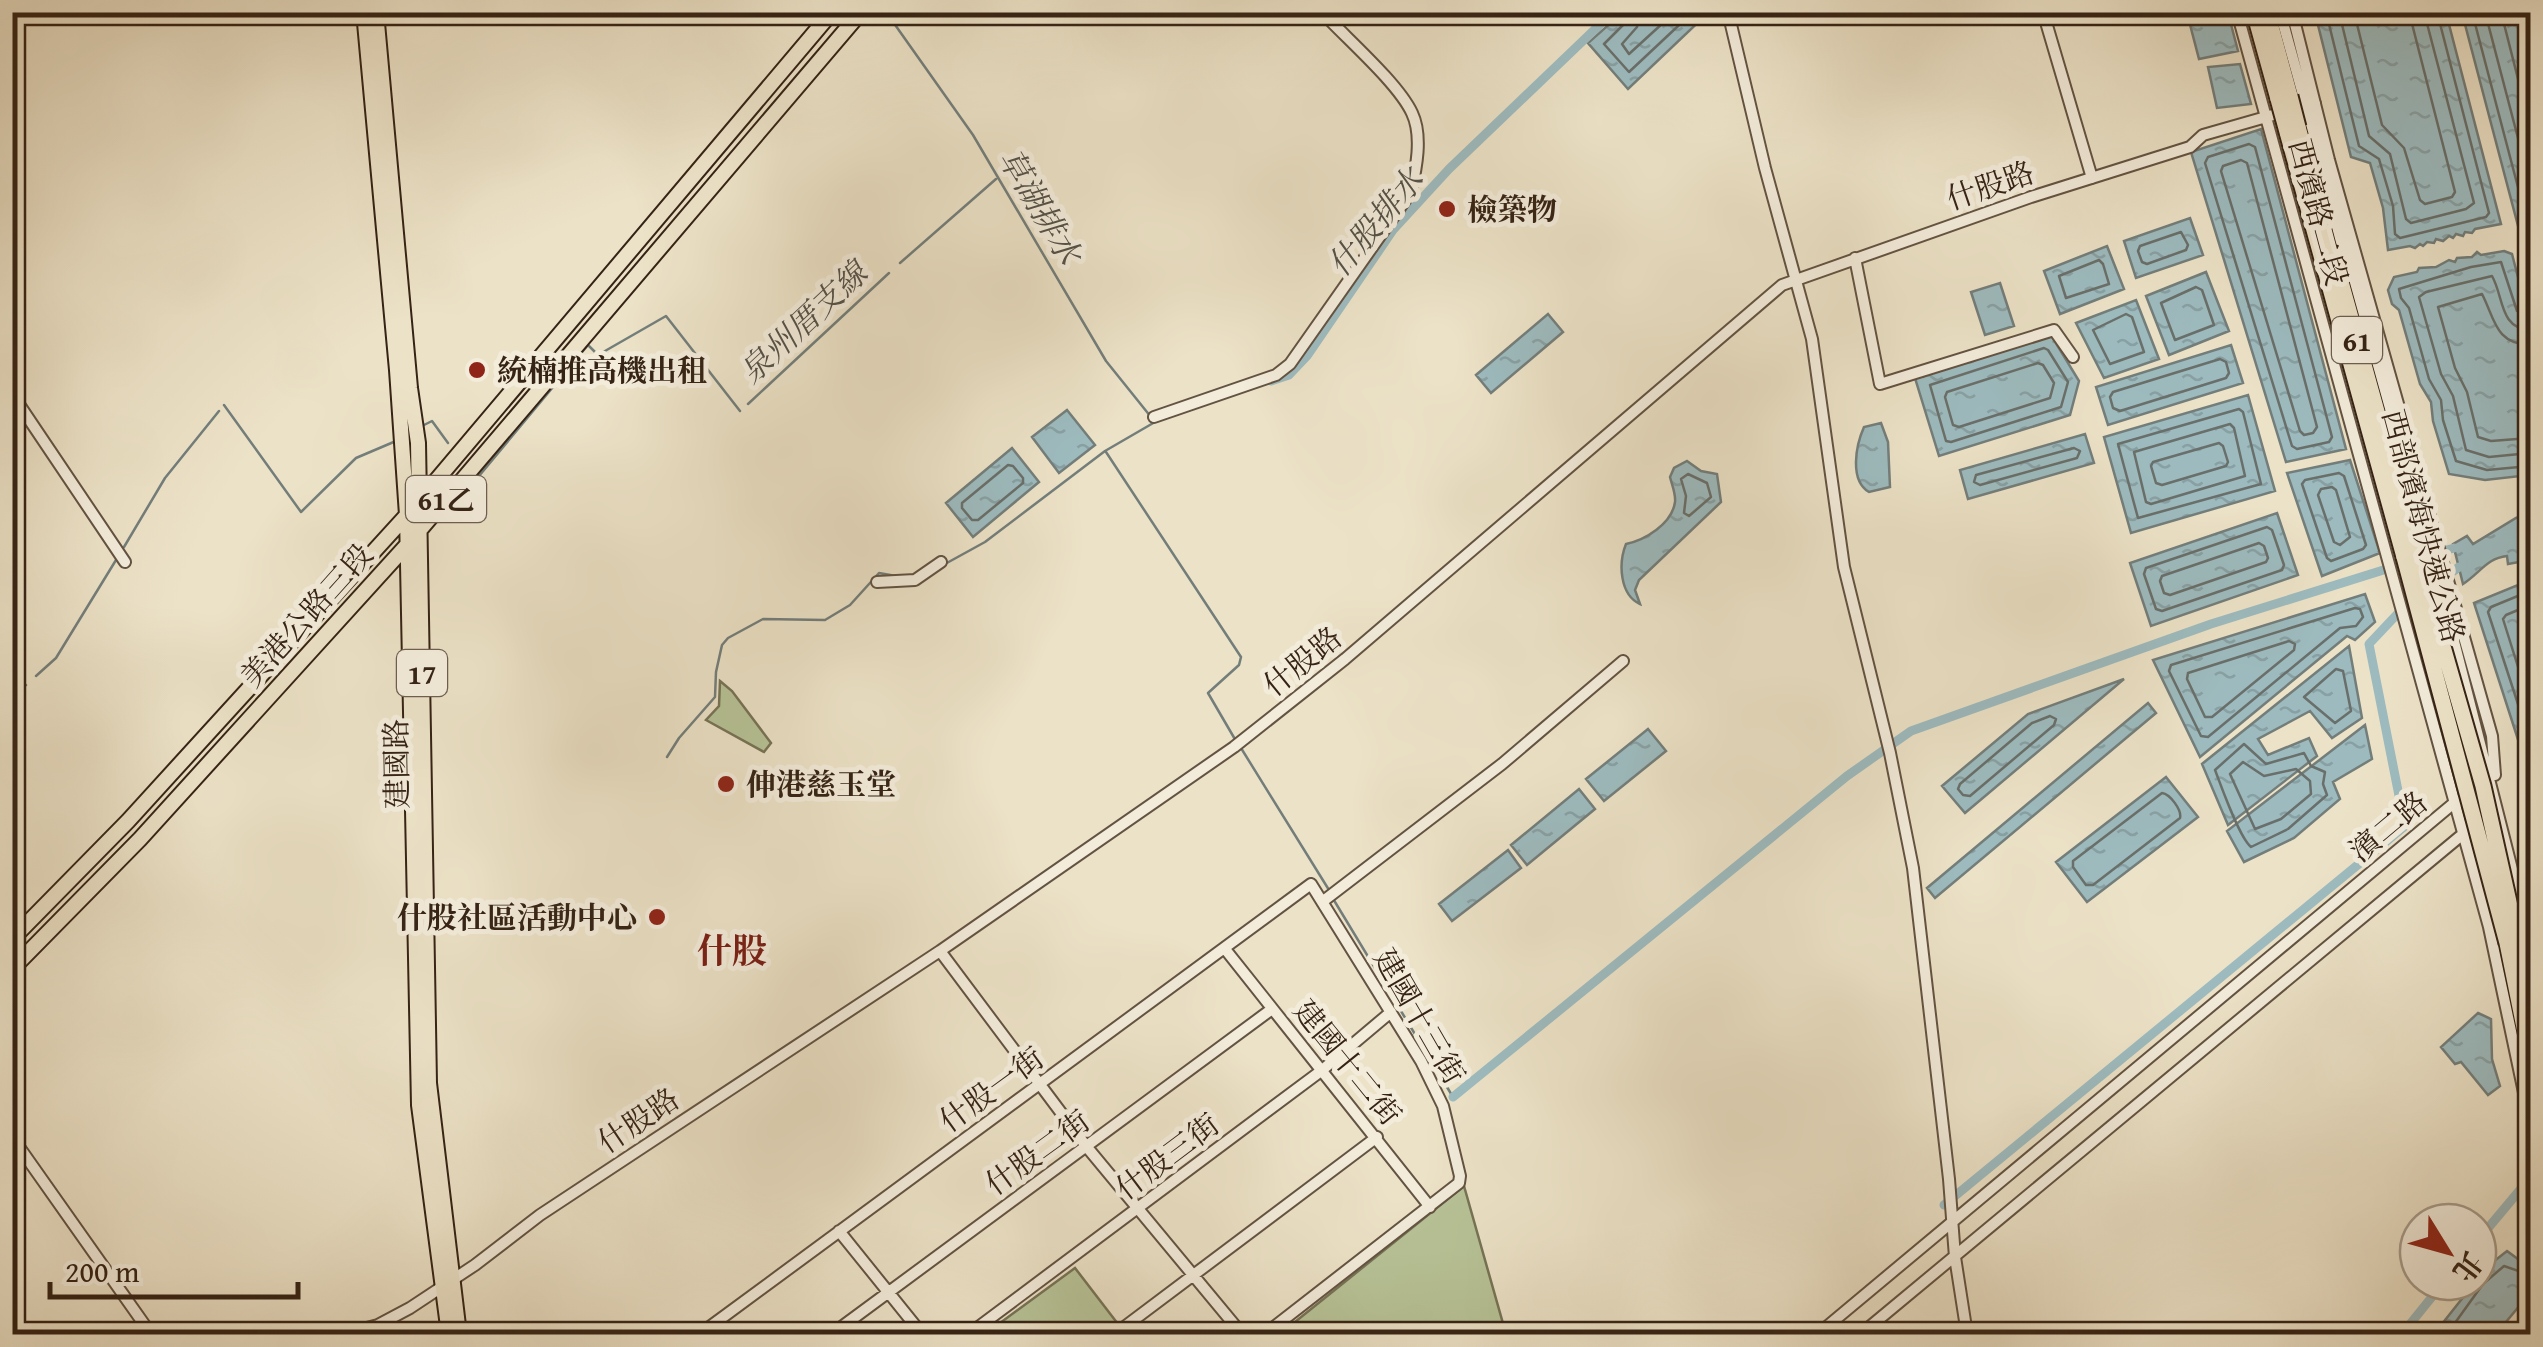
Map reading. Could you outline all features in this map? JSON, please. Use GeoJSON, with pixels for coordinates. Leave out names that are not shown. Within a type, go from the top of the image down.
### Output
{"type":"FeatureCollection","features":[{"type":"Feature","properties":{"kind":"highway","name":"西部濱海快速公路"},"geometry":{"type":"LineString","coordinates":[[2254,12],[2284,97]]}},
{"type":"Feature","properties":{"kind":"highway","name":"西部濱海快速公路"},"geometry":{"type":"LineString","coordinates":[[2267,12],[2292,129],[2483,786],[2530,999]]}},
{"type":"Feature","properties":{"kind":"highway","name":"西部濱海快速公路"},"geometry":{"type":"LineString","coordinates":[[2519,942],[2530,1057]]}},
{"type":"Feature","properties":{"kind":"main road","name":"建國路"},"geometry":{"type":"LineString","coordinates":[[364,12],[407,515],[420,862]]}},
{"type":"Feature","properties":{"kind":"main road","name":"建國路"},"geometry":{"type":"LineString","coordinates":[[376,12],[418,443],[419,1105],[459,1334]]}},
{"type":"Feature","properties":{"kind":"main road","name":"美港公路三段"},"geometry":{"type":"LineString","coordinates":[[12,939],[128,821],[407,515],[832,12]]}},
{"type":"Feature","properties":{"kind":"main road","name":"美港公路三段"},"geometry":{"type":"LineString","coordinates":[[12,969],[140,839],[407,545],[861,12]]}},
{"type":"Feature","properties":{"kind":"main road","name":"建國路"},"geometry":{"type":"LineString","coordinates":[[448,1282],[449,1334]]}},
{"type":"Feature","properties":{"kind":"street"},"geometry":{"type":"LineString","coordinates":[[1154,417],[1276,375],[1290,364],[1410,192],[1416,171],[1412,112],[1322,12]]}},
{"type":"Feature","properties":{"kind":"street"},"geometry":{"type":"LineString","coordinates":[[1728,12],[1812,339],[1844,566],[1914,868],[1955,1257],[1967,1334]]}},
{"type":"Feature","properties":{"kind":"street"},"geometry":{"type":"LineString","coordinates":[[2043,12],[2092,178]]}},
{"type":"Feature","properties":{"kind":"street","name":"西濱路二段"},"geometry":{"type":"LineString","coordinates":[[2237,12],[2267,119],[2415,552],[2450,609],[2494,791],[2519,942]]}},
{"type":"Feature","properties":{"kind":"street","name":"西濱路二段"},"geometry":{"type":"LineString","coordinates":[[2280,12],[2310,104]]}},
{"type":"Feature","properties":{"kind":"street"},"geometry":{"type":"LineString","coordinates":[[2292,12],[2415,552]]}},
{"type":"Feature","properties":{"kind":"street","name":"什股路"},"geometry":{"type":"LineString","coordinates":[[344,1334],[378,1324],[448,1282],[540,1215],[940,951],[1234,747],[1345,659],[1782,285],[2190,147],[2203,135],[2310,104]]}},
{"type":"Feature","properties":{"kind":"street"},"geometry":{"type":"LineString","coordinates":[[1855,258],[1880,384],[2054,330],[2073,357]]}},
{"type":"Feature","properties":{"kind":"street"},"geometry":{"type":"LineString","coordinates":[[12,394],[125,562]]}},
{"type":"Feature","properties":{"kind":"street","name":"西濱路二段"},"geometry":{"type":"LineString","coordinates":[[2415,552],[2408,628],[2489,927],[2530,1121]]}},
{"type":"Feature","properties":{"kind":"street"},"geometry":{"type":"LineString","coordinates":[[877,582],[915,580],[941,562]]}},
{"type":"Feature","properties":{"kind":"street"},"geometry":{"type":"LineString","coordinates":[[1322,902],[1502,764],[1623,661]]}},
{"type":"Feature","properties":{"kind":"street","name":"濱二路"},"geometry":{"type":"LineString","coordinates":[[1818,1334],[2454,803],[2494,791]]}},
{"type":"Feature","properties":{"kind":"street","name":"濱二路"},"geometry":{"type":"LineString","coordinates":[[1861,1334],[2463,834],[2494,791]]}},
{"type":"Feature","properties":{"kind":"street","name":"建國十三街"},"geometry":{"type":"LineString","coordinates":[[1311,884],[1443,1106],[1459,1184],[1430,1207]]}},
{"type":"Feature","properties":{"kind":"street","name":"什股一街"},"geometry":{"type":"LineString","coordinates":[[700,1334],[1311,884]]}},
{"type":"Feature","properties":{"kind":"street","name":"建國十二街"},"geometry":{"type":"LineString","coordinates":[[1225,949],[1430,1207]]}},
{"type":"Feature","properties":{"kind":"street"},"geometry":{"type":"LineString","coordinates":[[940,951],[1086,1146],[1242,1334]]}},
{"type":"Feature","properties":{"kind":"street","name":"什股二街"},"geometry":{"type":"LineString","coordinates":[[832,1334],[1272,1009]]}},
{"type":"Feature","properties":{"kind":"street","name":"什股三街"},"geometry":{"type":"LineString","coordinates":[[969,1334],[1321,1071],[1390,1012]]}},
{"type":"Feature","properties":{"kind":"street"},"geometry":{"type":"LineString","coordinates":[[12,1137],[151,1334]]}},
{"type":"Feature","properties":{"kind":"street"},"geometry":{"type":"LineString","coordinates":[[1115,1334],[1377,1137]]}},
{"type":"Feature","properties":{"kind":"street"},"geometry":{"type":"LineString","coordinates":[[1265,1334],[1430,1207]]}},
{"type":"Feature","properties":{"kind":"street"},"geometry":{"type":"LineString","coordinates":[[838,1230],[922,1334]]}},
{"type":"Feature","properties":{"kind":"green space"},"geometry":{"type":"Polygon","coordinates":[[[720,681],[771,743],[764,752],[706,720],[719,706],[720,681]]]}},
{"type":"Feature","properties":{"kind":"green space"},"geometry":{"type":"Polygon","coordinates":[[[1464,1186],[1506,1334],[1280,1334],[1464,1186]]]}},
{"type":"Feature","properties":{"kind":"green space"},"geometry":{"type":"Polygon","coordinates":[[[1075,1268],[1118,1324],[1105,1334],[985,1334],[1075,1268]]]}},
{"type":"Feature","properties":{"kind":"water"},"geometry":{"type":"Polygon","coordinates":[[[1622,12],[1708,13],[1628,89],[1588,43],[1622,12]]]}},
{"type":"Feature","properties":{"kind":"water"},"geometry":{"type":"Polygon","coordinates":[[[2187,13],[2228,13],[2238,51],[2199,59],[2187,13]]]}},
{"type":"Feature","properties":{"kind":"water"},"geometry":{"type":"Polygon","coordinates":[[[2315,13],[2446,13],[2501,224],[2465,232],[2463,236],[2449,236],[2443,241],[2436,239],[2415,248],[2388,250],[2383,208],[2370,163],[2351,157],[2315,13]]]}},
{"type":"Feature","properties":{"kind":"water"},"geometry":{"type":"Polygon","coordinates":[[[2462,13],[2530,13],[2530,272],[2522,241],[2462,13]]]}},
{"type":"Feature","properties":{"kind":"water"},"geometry":{"type":"Polygon","coordinates":[[[2240,64],[2251,104],[2217,108],[2208,67],[2240,64]]]}},
{"type":"Feature","properties":{"kind":"water"},"geometry":{"type":"Polygon","coordinates":[[[2261,129],[2346,449],[2286,462],[2191,152],[2261,129]]]}},
{"type":"Feature","properties":{"kind":"water"},"geometry":{"type":"Polygon","coordinates":[[[2190,218],[2203,255],[2136,278],[2124,241],[2190,218]]]}},
{"type":"Feature","properties":{"kind":"water"},"geometry":{"type":"Polygon","coordinates":[[[2107,246],[2124,289],[2060,314],[2044,271],[2107,246]]]}},
{"type":"Feature","properties":{"kind":"water"},"geometry":{"type":"Polygon","coordinates":[[[2504,251],[2512,254],[2530,324],[2530,475],[2485,480],[2449,474],[2431,402],[2420,384],[2399,310],[2392,304],[2388,290],[2394,277],[2417,272],[2419,268],[2455,262],[2477,252],[2481,255],[2504,251]]]}},
{"type":"Feature","properties":{"kind":"water"},"geometry":{"type":"Polygon","coordinates":[[[2206,272],[2229,331],[2169,355],[2146,296],[2206,272]]]}},
{"type":"Feature","properties":{"kind":"water"},"geometry":{"type":"Polygon","coordinates":[[[2000,283],[2014,326],[1985,335],[1971,292],[2000,283]]]}},
{"type":"Feature","properties":{"kind":"water"},"geometry":{"type":"Polygon","coordinates":[[[2136,300],[2159,359],[2104,378],[2076,323],[2136,300]]]}},
{"type":"Feature","properties":{"kind":"water"},"geometry":{"type":"Polygon","coordinates":[[[1548,314],[1563,332],[1491,393],[1476,375],[1548,314]]]}},
{"type":"Feature","properties":{"kind":"water"},"geometry":{"type":"Polygon","coordinates":[[[2051,335],[2079,381],[2070,415],[1939,456],[1915,378],[2051,335]]]}},
{"type":"Feature","properties":{"kind":"water"},"geometry":{"type":"Polygon","coordinates":[[[2231,345],[2243,383],[2108,425],[2096,387],[2231,345]]]}},
{"type":"Feature","properties":{"kind":"water"},"geometry":{"type":"Polygon","coordinates":[[[2248,395],[2275,491],[2131,533],[2104,437],[2248,395]]]}},
{"type":"Feature","properties":{"kind":"water"},"geometry":{"type":"Polygon","coordinates":[[[1067,410],[1095,445],[1059,473],[1032,437],[1067,410]]]}},
{"type":"Feature","properties":{"kind":"water"},"geometry":{"type":"Polygon","coordinates":[[[1881,423],[1888,442],[1890,487],[1869,492],[1859,479],[1857,452],[1864,427],[1881,423]]]}},
{"type":"Feature","properties":{"kind":"water"},"geometry":{"type":"Polygon","coordinates":[[[2085,434],[2094,463],[1968,499],[1960,470],[2085,434]]]}},
{"type":"Feature","properties":{"kind":"water"},"geometry":{"type":"Polygon","coordinates":[[[1012,448],[1039,482],[973,537],[946,503],[1012,448]]]}},
{"type":"Feature","properties":{"kind":"water"},"geometry":{"type":"Polygon","coordinates":[[[2350,460],[2380,553],[2322,576],[2287,473],[2350,460]]]}},
{"type":"Feature","properties":{"kind":"water"},"geometry":{"type":"Polygon","coordinates":[[[1687,461],[1701,471],[1717,474],[1721,502],[1639,580],[1635,590],[1640,604],[1628,594],[1622,578],[1626,544],[1649,535],[1669,517],[1675,499],[1670,477],[1674,468],[1687,461]]]}},
{"type":"Feature","properties":{"kind":"water"},"geometry":{"type":"Polygon","coordinates":[[[2277,513],[2298,575],[2151,626],[2130,563],[2277,513]]]}},
{"type":"Feature","properties":{"kind":"water"},"geometry":{"type":"Polygon","coordinates":[[[2530,513],[2530,560],[2508,564],[2507,556],[2500,557],[2463,584],[2453,544],[2467,536],[2473,544],[2530,513]]]}},
{"type":"Feature","properties":{"kind":"water"},"geometry":{"type":"Polygon","coordinates":[[[2530,580],[2530,750],[2522,752],[2474,603],[2530,580]]]}},
{"type":"Feature","properties":{"kind":"water"},"geometry":{"type":"Polygon","coordinates":[[[2365,594],[2375,622],[2355,640],[2347,636],[2200,757],[2153,660],[2365,594]]]}},
{"type":"Feature","properties":{"kind":"water"},"geometry":{"type":"Polygon","coordinates":[[[2349,646],[2362,718],[2332,738],[2310,711],[2258,739],[2268,755],[2309,738],[2317,756],[2228,825],[2202,764],[2349,646]]]}},
{"type":"Feature","properties":{"kind":"water"},"geometry":{"type":"Polygon","coordinates":[[[2124,679],[1965,813],[1942,786],[2028,714],[2124,679]]]}},
{"type":"Feature","properties":{"kind":"water"},"geometry":{"type":"Polygon","coordinates":[[[2148,703],[2156,713],[1935,898],[1927,888],[2148,703]]]}},
{"type":"Feature","properties":{"kind":"water"},"geometry":{"type":"Polygon","coordinates":[[[2365,725],[2372,759],[2333,782],[2340,799],[2294,838],[2244,862],[2227,831],[2365,725]]]}},
{"type":"Feature","properties":{"kind":"water"},"geometry":{"type":"Polygon","coordinates":[[[1648,729],[1666,751],[1604,801],[1586,779],[1648,729]]]}},
{"type":"Feature","properties":{"kind":"water"},"geometry":{"type":"Polygon","coordinates":[[[2166,777],[2198,817],[2087,902],[2056,862],[2166,777]]]}},
{"type":"Feature","properties":{"kind":"water"},"geometry":{"type":"Polygon","coordinates":[[[1579,789],[1595,809],[1527,865],[1511,845],[1579,789]]]}},
{"type":"Feature","properties":{"kind":"water"},"geometry":{"type":"Polygon","coordinates":[[[1508,850],[1521,868],[1452,921],[1439,904],[1508,850]]]}},
{"type":"Feature","properties":{"kind":"water"},"geometry":{"type":"Polygon","coordinates":[[[2478,1013],[2491,1019],[2492,1059],[2500,1086],[2488,1095],[2461,1062],[2455,1064],[2441,1047],[2478,1013]]]}},
{"type":"Feature","properties":{"kind":"water"},"geometry":{"type":"Polygon","coordinates":[[[2507,1251],[2530,1268],[2530,1293],[2496,1334],[2434,1334],[2459,1302],[2498,1302],[2498,1258],[2507,1251]]]}},
{"type":"Feature","properties":{"kind":"waterway","name":"草湖排水"},"geometry":{"type":"LineString","coordinates":[[886,12],[973,135],[1106,361],[1155,422],[1105,451],[985,542],[945,564]]}},
{"type":"Feature","properties":{"kind":"waterway","name":"什股排水"},"geometry":{"type":"LineString","coordinates":[[1271,381],[1289,375],[1307,356],[1393,230],[1449,169],[1613,12]]}},
{"type":"Feature","properties":{"kind":"waterway","name":"泉州厝支線"},"geometry":{"type":"LineString","coordinates":[[900,263],[996,179]]}},
{"type":"Feature","properties":{"kind":"waterway","name":"泉州厝支線"},"geometry":{"type":"LineString","coordinates":[[748,404],[889,273]]}},
{"type":"Feature","properties":{"kind":"waterway","name":"泉州厝支線"},"geometry":{"type":"LineString","coordinates":[[477,474],[588,345],[598,355],[666,316],[740,411]]}},
{"type":"Feature","properties":{"kind":"waterway","name":"泉州厝支線"},"geometry":{"type":"LineString","coordinates":[[224,405],[301,512],[356,458],[396,441]]}},
{"type":"Feature","properties":{"kind":"waterway","name":"泉州厝支線"},"geometry":{"type":"LineString","coordinates":[[124,547],[165,478],[219,411]]}},
{"type":"Feature","properties":{"kind":"waterway","name":"泉州厝支線"},"geometry":{"type":"LineString","coordinates":[[422,426],[432,421],[448,443]]}},
{"type":"Feature","properties":{"kind":"waterway"},"geometry":{"type":"LineString","coordinates":[[1106,452],[1241,657],[1239,665],[1208,693],[1236,741]]}},
{"type":"Feature","properties":{"kind":"waterway"},"geometry":{"type":"LineString","coordinates":[[2433,554],[2454,548]]}},
{"type":"Feature","properties":{"kind":"waterway","name":"泉州厝支線"},"geometry":{"type":"LineString","coordinates":[[36,676],[56,658],[116,560]]}},
{"type":"Feature","properties":{"kind":"waterway"},"geometry":{"type":"LineString","coordinates":[[1453,1097],[1847,776],[1911,731],[2211,624],[2409,562]]}},
{"type":"Feature","properties":{"kind":"waterway"},"geometry":{"type":"LineString","coordinates":[[2444,578],[2459,567]]}},
{"type":"Feature","properties":{"kind":"waterway"},"geometry":{"type":"LineString","coordinates":[[667,757],[715,697],[716,672],[722,645],[728,638],[763,619],[825,620],[850,605],[879,573],[896,576]]}},
{"type":"Feature","properties":{"kind":"waterway"},"geometry":{"type":"LineString","coordinates":[[1944,1205],[2405,826],[2369,644],[2403,608]]}},
{"type":"Feature","properties":{"kind":"waterway","name":"泉州厝支線"},"geometry":{"type":"LineString","coordinates":[[12,696],[26,685]]}},
{"type":"Feature","properties":{"kind":"waterway"},"geometry":{"type":"LineString","coordinates":[[1241,748],[1329,890]]}},
{"type":"Feature","properties":{"kind":"waterway"},"geometry":{"type":"LineString","coordinates":[[1332,897],[1453,1097]]}},
{"type":"Feature","properties":{"kind":"waterway"},"geometry":{"type":"LineString","coordinates":[[2498,1216],[2530,1178]]}},
{"type":"Feature","properties":{"kind":"waterway"},"geometry":{"type":"LineString","coordinates":[[2402,1334],[2428,1302]]}},
{"type":"Feature","properties":{"kind":"place","name":"檢築物"},"geometry":{"type":"Point","coordinates":[1447,209]}},
{"type":"Feature","properties":{"kind":"place","name":"統楠推高機出租"},"geometry":{"type":"Point","coordinates":[477,370]}},
{"type":"Feature","properties":{"kind":"place","name":"伸港慈玉堂"},"geometry":{"type":"Point","coordinates":[726,784]}},
{"type":"Feature","properties":{"kind":"place","name":"什股社區活動中心"},"geometry":{"type":"Point","coordinates":[657,917]}},
{"type":"Feature","properties":{"kind":"district","name":"什股"},"geometry":{"type":"Point","coordinates":[732,950]}}]}
